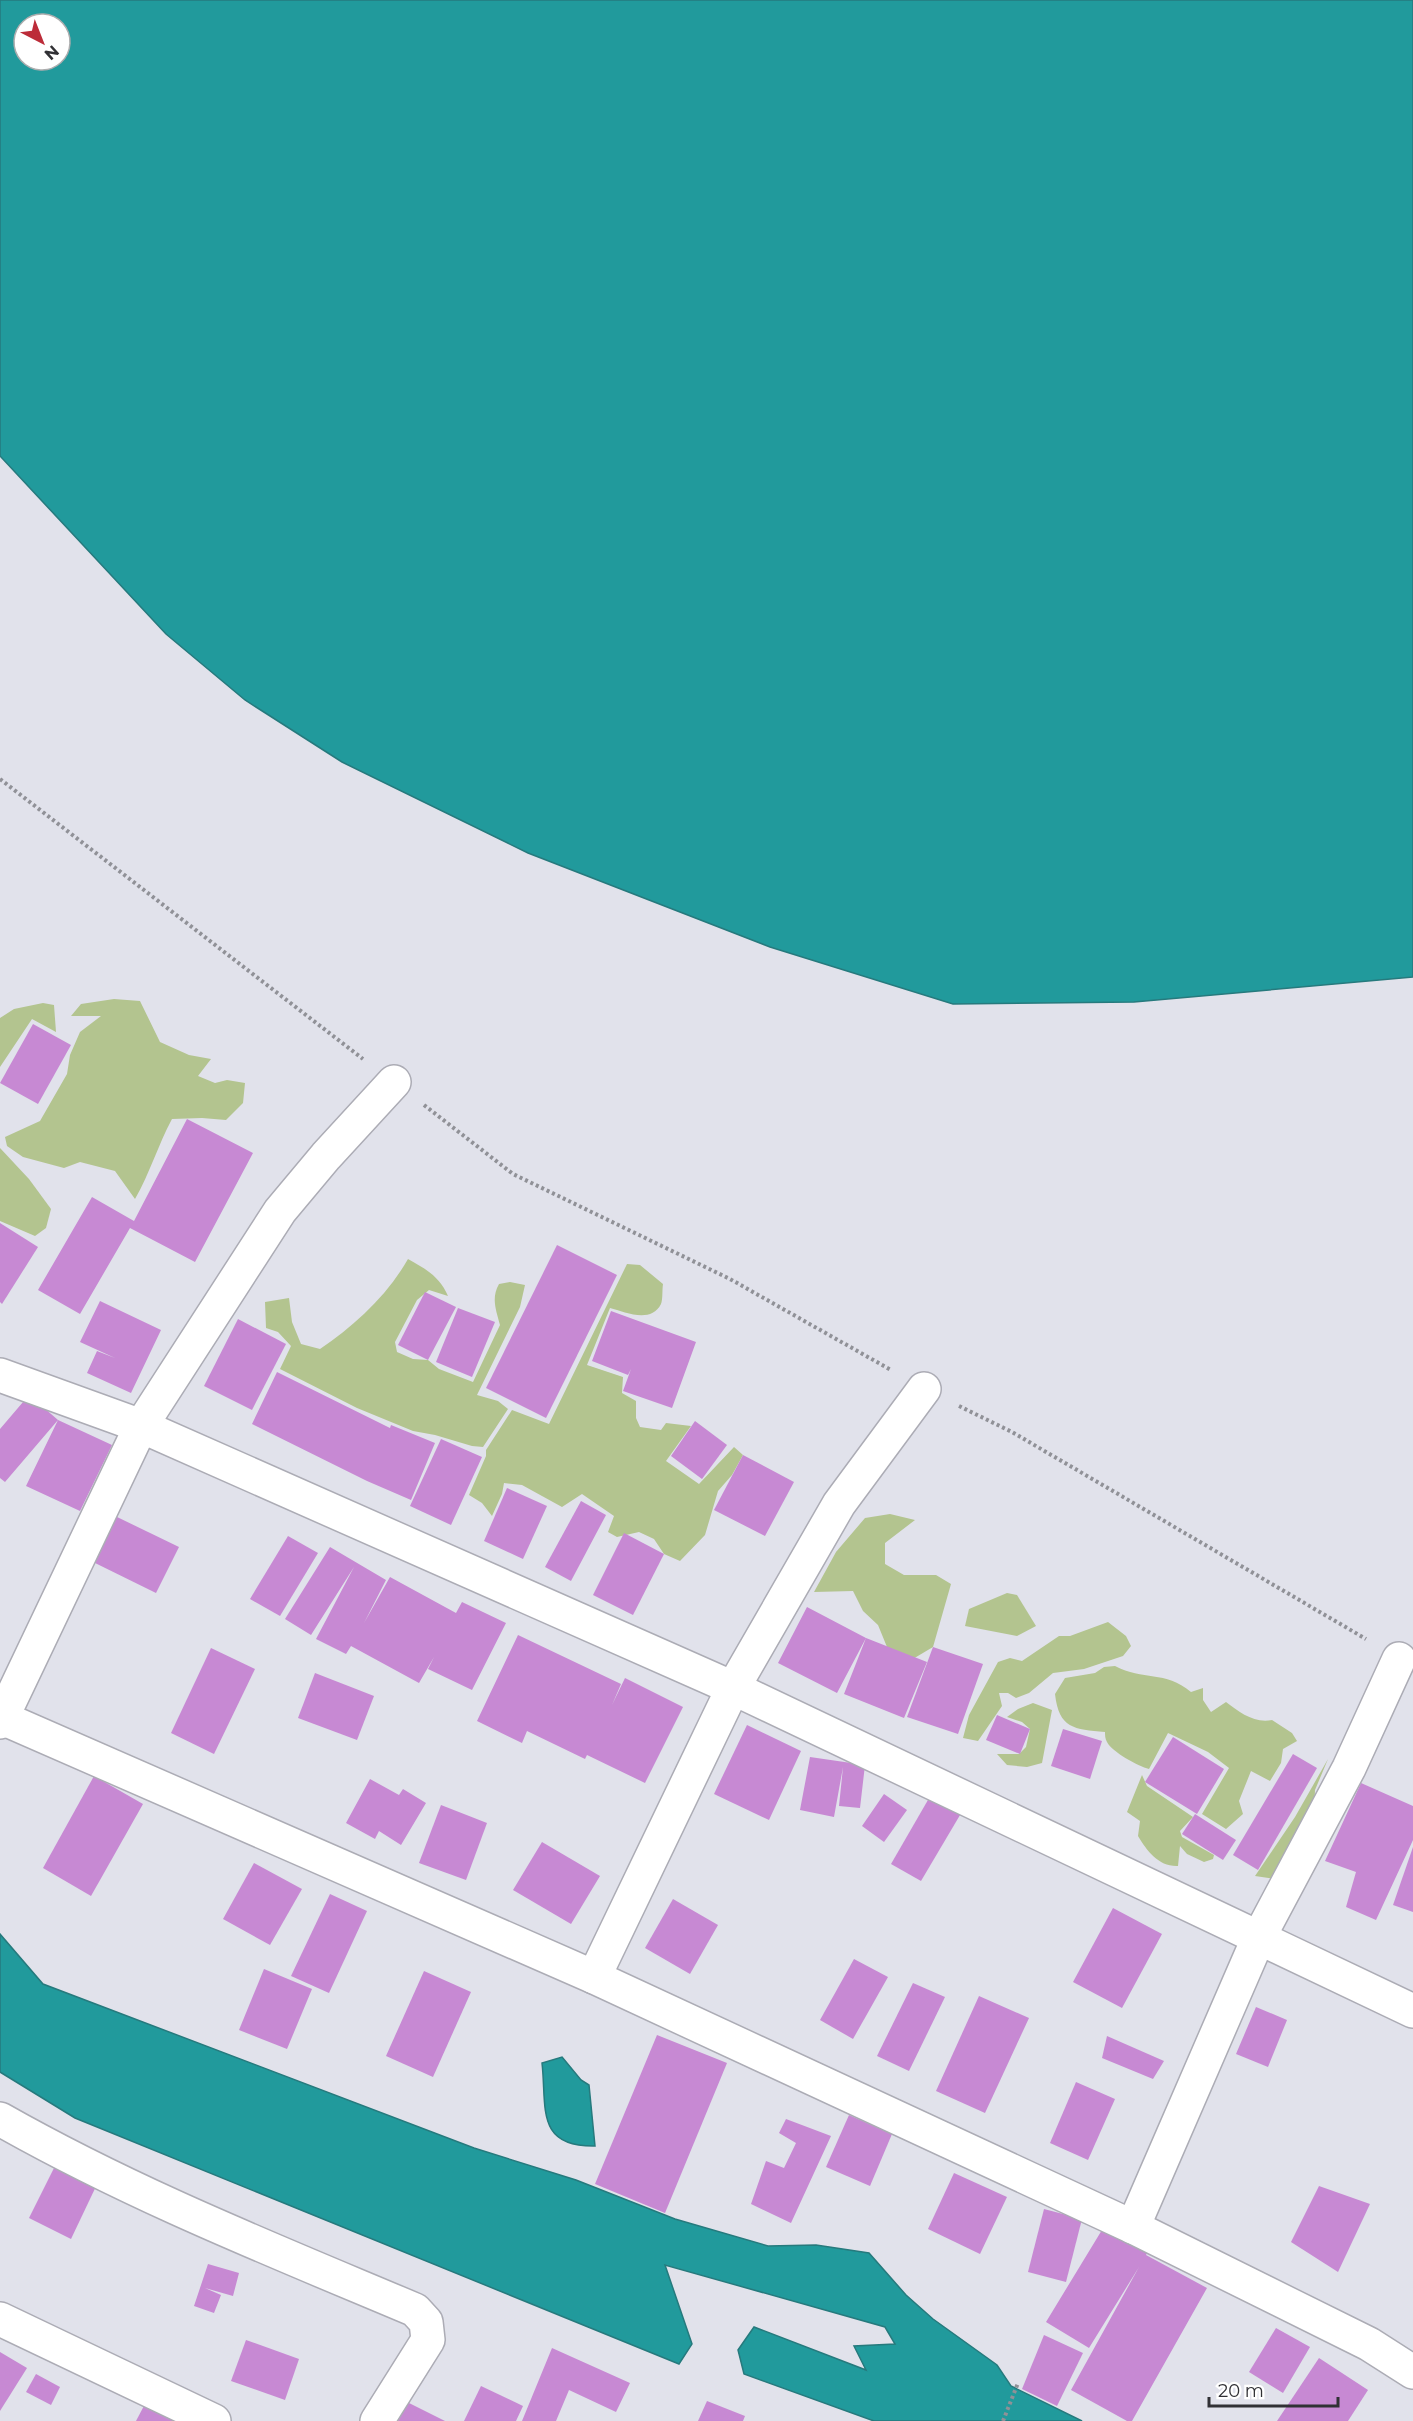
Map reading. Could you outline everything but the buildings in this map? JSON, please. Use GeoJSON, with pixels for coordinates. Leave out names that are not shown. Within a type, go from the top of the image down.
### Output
{"type":"FeatureCollection","features":[{"type":"Feature","properties":{"kind":"street"},"geometry":{"type":"LineString","coordinates":[[394,1082],[326,1156],[280,1211],[141,1426],[1,1719],[594,1977],[1133,2227],[1369,2344],[1413,2372]]}},
{"type":"Feature","properties":{"kind":"street"},"geometry":{"type":"LineString","coordinates":[[0,1375],[141,1426],[733,1688],[1413,2011]]}},
{"type":"Feature","properties":{"kind":"street"},"geometry":{"type":"LineString","coordinates":[[594,1977],[733,1688],[839,1504],[924,1389]]}},
{"type":"Feature","properties":{"kind":"street"},"geometry":{"type":"LineString","coordinates":[[1133,2227],[1258,1939],[1349,1768],[1399,1659]]}},
{"type":"Feature","properties":{"kind":"street"},"geometry":{"type":"LineString","coordinates":[[0,2119],[57,2151],[164,2204],[415,2310],[426,2322],[428,2340],[377,2421]]}},
{"type":"Feature","properties":{"kind":"street"},"geometry":{"type":"LineString","coordinates":[[0,2319],[214,2421]]}},
{"type":"Feature","properties":{"kind":"path"},"geometry":{"type":"LineString","coordinates":[[0,780],[513,1174],[730,1279],[924,1389],[1012,1432],[1399,1659]]}},
{"type":"Feature","properties":{"kind":"path"},"geometry":{"type":"LineString","coordinates":[[1003,2421],[1018,2383]]}},
{"type":"Feature","properties":{"kind":"green space"},"geometry":{"type":"Polygon","coordinates":[[[114,999],[140,1001],[160,1042],[189,1055],[211,1059],[198,1076],[215,1083],[227,1080],[245,1083],[243,1103],[226,1120],[172,1119],[135,1199],[115,1171],[80,1162],[64,1168],[23,1157],[7,1146],[5,1137],[40,1121],[67,1074],[70,1055],[80,1032],[101,1016],[71,1016],[81,1004],[114,999]]]}},
{"type":"Feature","properties":{"kind":"green space"},"geometry":{"type":"Polygon","coordinates":[[[43,1003],[54,1005],[56,1032],[32,1019],[0,1067],[0,1018],[14,1009],[43,1003]]]}},
{"type":"Feature","properties":{"kind":"green space"},"geometry":{"type":"Polygon","coordinates":[[[0,1148],[29,1179],[51,1209],[46,1228],[35,1236],[0,1221],[0,1148]]]}},
{"type":"Feature","properties":{"kind":"green space"},"geometry":{"type":"Polygon","coordinates":[[[408,1259],[437,1279],[448,1296],[429,1290],[417,1300],[395,1342],[397,1352],[413,1359],[428,1360],[439,1369],[473,1382],[500,1325],[495,1299],[499,1284],[510,1282],[525,1285],[520,1307],[477,1395],[498,1401],[508,1409],[483,1447],[413,1431],[357,1408],[280,1369],[291,1346],[278,1332],[266,1328],[265,1302],[289,1298],[292,1322],[301,1344],[320,1349],[380,1298],[408,1259]]]}},
{"type":"Feature","properties":{"kind":"green space"},"geometry":{"type":"Polygon","coordinates":[[[627,1264],[640,1265],[663,1284],[661,1304],[651,1314],[644,1315],[630,1314],[610,1308],[587,1365],[623,1377],[622,1393],[636,1401],[636,1418],[640,1427],[661,1430],[666,1423],[691,1426],[666,1461],[699,1484],[734,1447],[743,1455],[732,1475],[718,1491],[705,1535],[680,1561],[664,1554],[654,1539],[639,1532],[617,1537],[608,1532],[614,1516],[582,1494],[562,1507],[522,1485],[504,1483],[502,1494],[492,1516],[482,1503],[469,1495],[486,1456],[486,1450],[512,1410],[549,1424],[627,1264]]]}},
{"type":"Feature","properties":{"kind":"green space"},"geometry":{"type":"Polygon","coordinates":[[[890,1514],[915,1520],[885,1543],[885,1564],[904,1575],[936,1575],[951,1584],[933,1647],[896,1669],[878,1625],[863,1611],[853,1591],[814,1592],[836,1552],[865,1518],[890,1514]]]}},
{"type":"Feature","properties":{"kind":"green space"},"geometry":{"type":"Polygon","coordinates":[[[1007,1593],[1017,1595],[1036,1626],[1017,1636],[965,1626],[969,1609],[1007,1593]]]}},
{"type":"Feature","properties":{"kind":"green space"},"geometry":{"type":"Polygon","coordinates":[[[1108,1622],[1126,1636],[1131,1646],[1123,1656],[1084,1669],[1053,1673],[1029,1693],[1016,1698],[1008,1693],[999,1693],[1002,1706],[978,1741],[963,1738],[969,1715],[998,1662],[1010,1658],[1022,1661],[1059,1636],[1070,1636],[1108,1622]]]}},
{"type":"Feature","properties":{"kind":"green space"},"geometry":{"type":"Polygon","coordinates":[[[1115,1666],[1125,1671],[1172,1681],[1191,1692],[1203,1688],[1203,1700],[1211,1712],[1226,1702],[1248,1716],[1259,1720],[1272,1720],[1292,1733],[1297,1741],[1283,1749],[1281,1763],[1270,1781],[1251,1771],[1239,1801],[1243,1814],[1226,1829],[1202,1814],[1229,1768],[1208,1752],[1168,1733],[1149,1769],[1132,1762],[1114,1750],[1106,1741],[1105,1732],[1077,1728],[1064,1721],[1057,1706],[1055,1694],[1065,1678],[1095,1673],[1104,1667],[1115,1666]]]}},
{"type":"Feature","properties":{"kind":"green space"},"geometry":{"type":"Polygon","coordinates":[[[1033,1703],[1052,1710],[1042,1763],[1027,1767],[1007,1765],[997,1754],[1019,1754],[1026,1747],[1030,1729],[1022,1722],[1007,1717],[1018,1709],[1033,1703]]]}},
{"type":"Feature","properties":{"kind":"green space"},"geometry":{"type":"Polygon","coordinates":[[[1328,1759],[1315,1790],[1314,1812],[1275,1879],[1255,1876],[1295,1817],[1328,1759]]]}},
{"type":"Feature","properties":{"kind":"green space"},"geometry":{"type":"Polygon","coordinates":[[[1142,1775],[1147,1786],[1193,1817],[1180,1831],[1182,1837],[1214,1855],[1213,1859],[1204,1862],[1187,1854],[1180,1846],[1178,1866],[1171,1866],[1159,1861],[1150,1852],[1138,1836],[1140,1821],[1127,1812],[1142,1775]]]}},
{"type":"Feature","properties":{"kind":"water"},"geometry":{"type":"Polygon","coordinates":[[[0,0],[1413,0],[1413,977],[1134,1002],[953,1004],[770,947],[528,853],[342,762],[245,700],[166,634],[0,456],[0,0]]]}},
{"type":"Feature","properties":{"kind":"water"},"geometry":{"type":"Polygon","coordinates":[[[0,1934],[43,1984],[474,2148],[576,2180],[675,2219],[768,2246],[816,2245],[869,2253],[906,2295],[933,2319],[997,2365],[1011,2386],[1082,2421],[874,2421],[744,2374],[738,2350],[754,2327],[866,2370],[854,2346],[895,2344],[885,2327],[665,2265],[692,2344],[679,2364],[75,2118],[0,2072],[0,1934]]]}},
{"type":"Feature","properties":{"kind":"water"},"geometry":{"type":"Polygon","coordinates":[[[562,2057],[581,2080],[589,2085],[595,2146],[576,2145],[562,2140],[553,2132],[548,2121],[542,2063],[562,2057]]]}}]}
